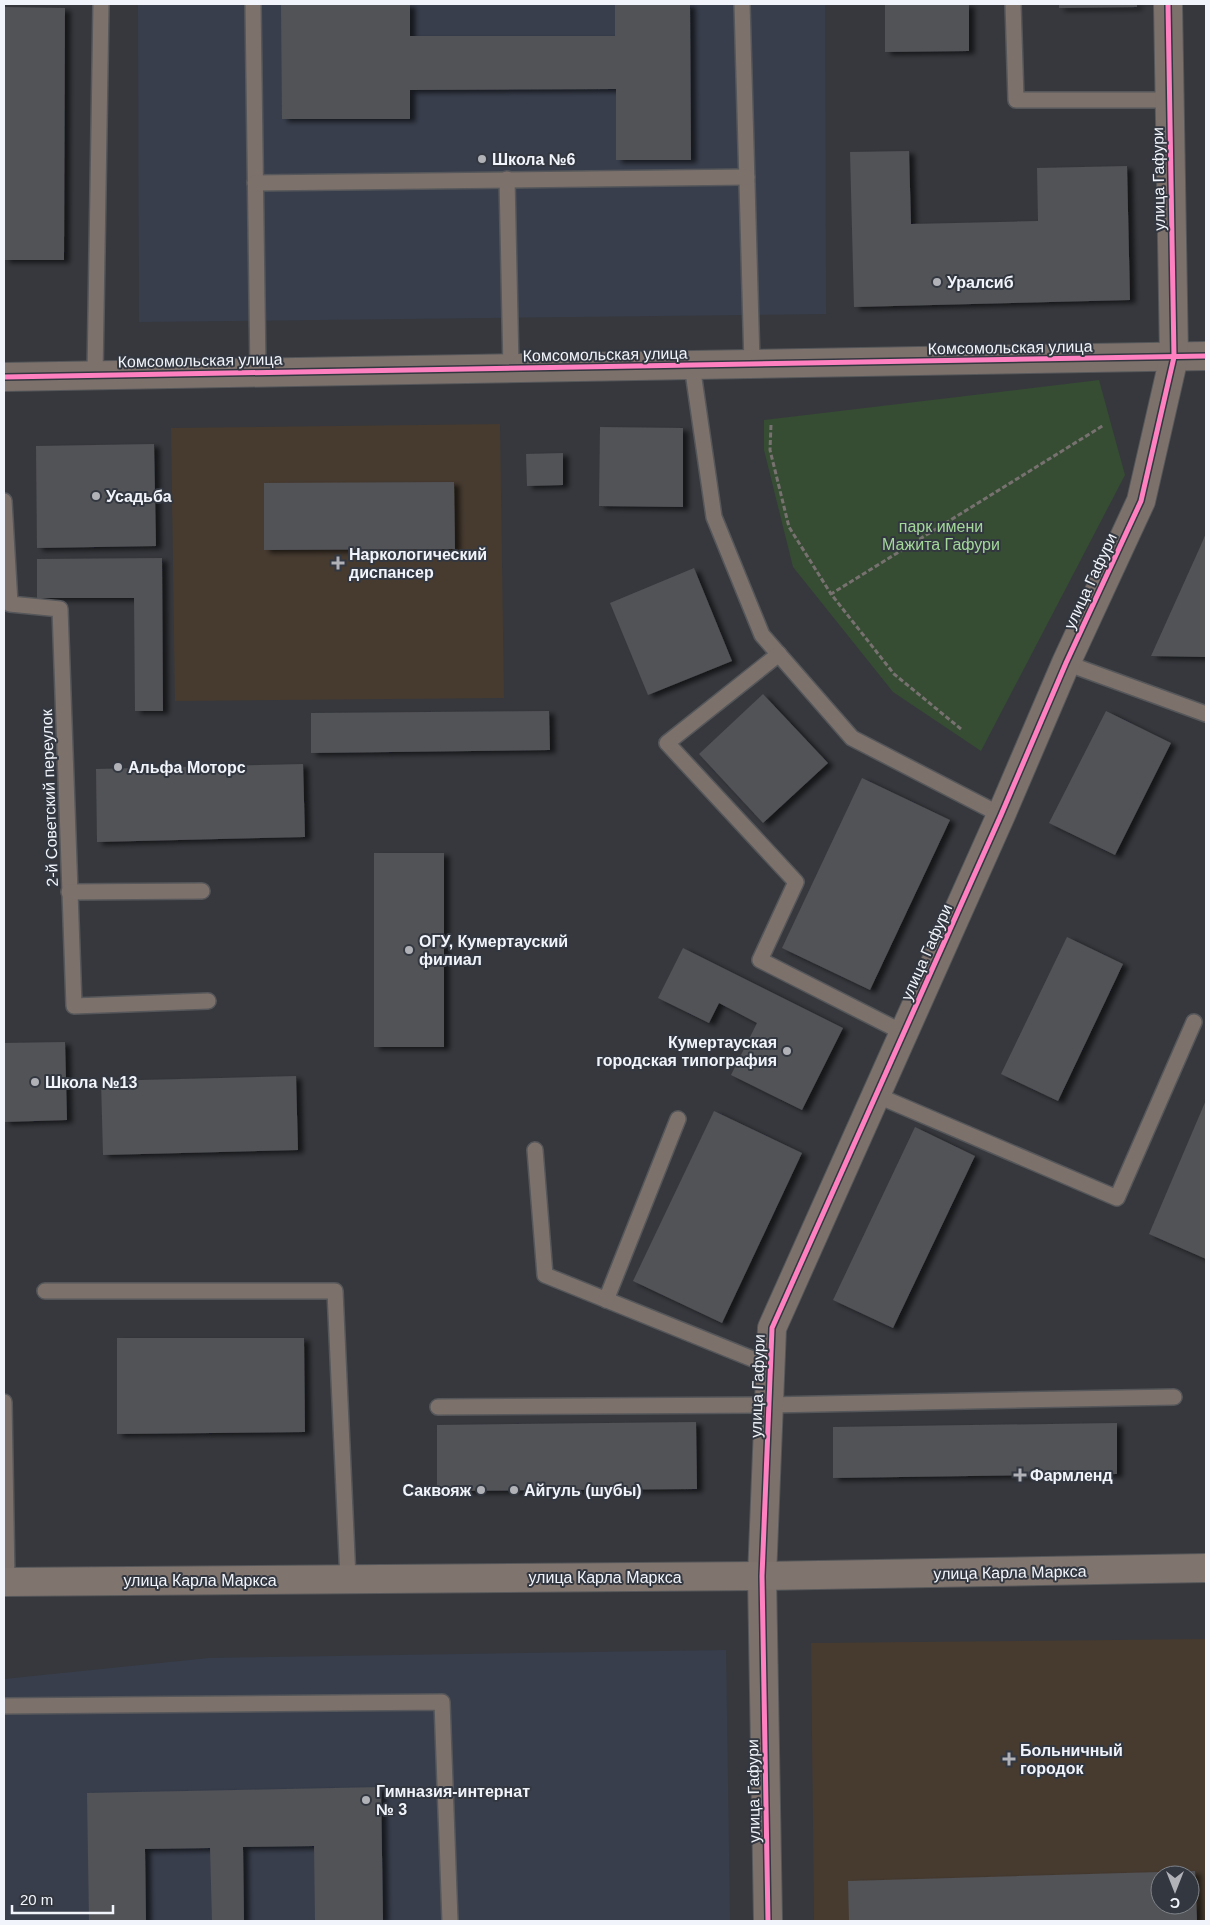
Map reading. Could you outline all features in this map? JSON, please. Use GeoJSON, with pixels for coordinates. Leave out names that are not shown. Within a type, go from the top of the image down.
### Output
{"type":"FeatureCollection","features":[{"type":"Feature","properties":{"kind":"main road","name":"улица Карла Маркса"},"geometry":{"type":"LineString","coordinates":[[5,1582],[762,1576],[1206,1568]]}},
{"type":"Feature","properties":{"kind":"street","name":"улица Гафури"},"geometry":{"type":"LineString","coordinates":[[768,1921],[762,1576],[772,1328],[1001,815],[1066,663],[1141,501],[1174,357],[1168,4]]}},
{"type":"Feature","properties":{"kind":"street","name":"Комсомольская улица"},"geometry":{"type":"LineString","coordinates":[[4,377],[1206,356]]}},
{"type":"Feature","properties":{"kind":"lane"},"geometry":{"type":"LineString","coordinates":[[95,375],[101,4]]}},
{"type":"Feature","properties":{"kind":"lane"},"geometry":{"type":"LineString","coordinates":[[253,4],[258,372]]}},
{"type":"Feature","properties":{"kind":"lane"},"geometry":{"type":"LineString","coordinates":[[742,4],[752,364]]}},
{"type":"Feature","properties":{"kind":"lane"},"geometry":{"type":"LineString","coordinates":[[1013,4],[1016,100],[1169,100]]}},
{"type":"Feature","properties":{"kind":"lane"},"geometry":{"type":"LineString","coordinates":[[256,183],[747,177]]}},
{"type":"Feature","properties":{"kind":"lane"},"geometry":{"type":"LineString","coordinates":[[507,179],[511,368]]}},
{"type":"Feature","properties":{"kind":"lane"},"geometry":{"type":"LineString","coordinates":[[692,365],[714,518],[762,635],[852,738],[1001,815]]}},
{"type":"Feature","properties":{"kind":"lane","name":"2-й Советский переулок"},"geometry":{"type":"LineString","coordinates":[[4,501],[10,604],[60,609],[74,1006],[208,1001]]}},
{"type":"Feature","properties":{"kind":"lane"},"geometry":{"type":"LineString","coordinates":[[779,654],[667,743],[796,882],[760,960],[904,1033]]}},
{"type":"Feature","properties":{"kind":"lane"},"geometry":{"type":"LineString","coordinates":[[1066,663],[1206,714]]}},
{"type":"Feature","properties":{"kind":"lane"},"geometry":{"type":"LineString","coordinates":[[69,892],[202,891]]}},
{"type":"Feature","properties":{"kind":"lane"},"geometry":{"type":"LineString","coordinates":[[876,1095],[1117,1198],[1194,1022]]}},
{"type":"Feature","properties":{"kind":"lane"},"geometry":{"type":"LineString","coordinates":[[606,1300],[678,1119]]}},
{"type":"Feature","properties":{"kind":"lane"},"geometry":{"type":"LineString","coordinates":[[535,1150],[545,1275],[770,1366]]}},
{"type":"Feature","properties":{"kind":"lane"},"geometry":{"type":"LineString","coordinates":[[44,1292],[336,1291],[348,1579]]}},
{"type":"Feature","properties":{"kind":"lane"},"geometry":{"type":"LineString","coordinates":[[438,1407],[769,1405],[1174,1397]]}},
{"type":"Feature","properties":{"kind":"lane"},"geometry":{"type":"LineString","coordinates":[[4,1402],[5,1582]]}},
{"type":"Feature","properties":{"kind":"lane"},"geometry":{"type":"LineString","coordinates":[[4,1706],[442,1702],[450,1921]]}},
{"type":"Feature","properties":{"kind":"path"},"geometry":{"type":"LineString","coordinates":[[771,425],[770,450],[789,526],[830,594],[894,674],[961,729]]}},
{"type":"Feature","properties":{"kind":"path"},"geometry":{"type":"LineString","coordinates":[[830,594],[1104,425]]}},
{"type":"Feature","properties":{"kind":"shaded area","name":"Школа №6"},"geometry":{"type":"Polygon","coordinates":[[[138,4],[825,4],[826,314],[139,322],[138,4]]]}},
{"type":"Feature","properties":{"kind":"shaded area","name":"Наркологический диспансер"},"geometry":{"type":"Polygon","coordinates":[[[500,424],[504,698],[175,701],[171,428],[500,424]]]}},
{"type":"Feature","properties":{"kind":"shaded area","name":"Больничный городок"},"geometry":{"type":"Polygon","coordinates":[[[1206,1639],[1206,1921],[814,1921],[811,1643],[1206,1639]]]}},
{"type":"Feature","properties":{"kind":"shaded area","name":"Гимназия-интернат № 3"},"geometry":{"type":"Polygon","coordinates":[[[726,1650],[730,1921],[4,1921],[4,1679],[209,1658],[726,1650]]]}},
{"type":"Feature","properties":{"kind":"green space","name":"парк имени Мажита Гафури"},"geometry":{"type":"Polygon","coordinates":[[[1099,380],[1125,475],[981,751],[893,692],[793,567],[764,450],[764,420],[1099,380]]]}},
{"type":"Feature","properties":{"kind":"building"},"geometry":{"type":"Polygon","coordinates":[[[281,4],[410,4],[410,36],[615,36],[615,4],[690,4],[691,160],[616,160],[616,89],[410,90],[410,119],[282,119],[281,4]]]}},
{"type":"Feature","properties":{"kind":"building"},"geometry":{"type":"Polygon","coordinates":[[[885,4],[969,4],[969,51],[885,52],[885,4]]]}},
{"type":"Feature","properties":{"kind":"building"},"geometry":{"type":"Polygon","coordinates":[[[1059,4],[1137,4],[1137,7],[1059,8],[1059,4]]]}},
{"type":"Feature","properties":{"kind":"building"},"geometry":{"type":"Polygon","coordinates":[[[4,7],[65,8],[64,260],[4,260],[4,7]]]}},
{"type":"Feature","properties":{"kind":"building"},"geometry":{"type":"Polygon","coordinates":[[[909,151],[911,224],[1038,221],[1037,168],[1127,166],[1130,300],[854,307],[850,152],[909,151]]]}},
{"type":"Feature","properties":{"kind":"building"},"geometry":{"type":"Polygon","coordinates":[[[600,427],[683,428],[683,507],[599,506],[600,427]]]}},
{"type":"Feature","properties":{"kind":"building","name":"Усадьба"},"geometry":{"type":"Polygon","coordinates":[[[154,444],[156,546],[37,548],[36,446],[154,444]]]}},
{"type":"Feature","properties":{"kind":"building"},"geometry":{"type":"Polygon","coordinates":[[[563,453],[563,485],[527,486],[526,454],[563,453]]]}},
{"type":"Feature","properties":{"kind":"building"},"geometry":{"type":"Polygon","coordinates":[[[454,482],[455,549],[264,550],[264,483],[454,482]]]}},
{"type":"Feature","properties":{"kind":"building"},"geometry":{"type":"Polygon","coordinates":[[[1206,533],[1206,657],[1151,656],[1201,545],[1206,533]]]}},
{"type":"Feature","properties":{"kind":"building"},"geometry":{"type":"Polygon","coordinates":[[[162,558],[163,711],[135,711],[134,598],[37,598],[37,559],[162,558]]]}},
{"type":"Feature","properties":{"kind":"building"},"geometry":{"type":"Polygon","coordinates":[[[694,568],[732,661],[648,695],[610,603],[694,568]]]}},
{"type":"Feature","properties":{"kind":"building"},"geometry":{"type":"Polygon","coordinates":[[[763,694],[828,763],[763,823],[699,754],[763,694]]]}},
{"type":"Feature","properties":{"kind":"building"},"geometry":{"type":"Polygon","coordinates":[[[549,711],[550,750],[311,753],[311,713],[549,711]]]}},
{"type":"Feature","properties":{"kind":"building"},"geometry":{"type":"Polygon","coordinates":[[[1106,711],[1171,743],[1115,855],[1049,823],[1106,711]]]}},
{"type":"Feature","properties":{"kind":"building"},"geometry":{"type":"Polygon","coordinates":[[[303,764],[305,837],[97,842],[96,769],[303,764]]]}},
{"type":"Feature","properties":{"kind":"building"},"geometry":{"type":"Polygon","coordinates":[[[862,778],[950,820],[870,990],[782,948],[862,778]]]}},
{"type":"Feature","properties":{"kind":"building","name":"ОГУ, Кумертауский филиал"},"geometry":{"type":"Polygon","coordinates":[[[374,853],[444,853],[444,1047],[374,1047],[374,853]]]}},
{"type":"Feature","properties":{"kind":"building"},"geometry":{"type":"Polygon","coordinates":[[[1067,937],[1123,964],[1058,1101],[1001,1074],[1067,937]]]}},
{"type":"Feature","properties":{"kind":"building","name":"Кумертауская городская типография"},"geometry":{"type":"Polygon","coordinates":[[[683,948],[843,1028],[802,1110],[731,1075],[757,1023],[719,1003],[709,1023],[658,998],[683,948]]]}},
{"type":"Feature","properties":{"kind":"building","name":"Школа №13"},"geometry":{"type":"Polygon","coordinates":[[[65,1042],[67,1120],[4,1122],[4,1043],[65,1042]]]}},
{"type":"Feature","properties":{"kind":"building"},"geometry":{"type":"Polygon","coordinates":[[[296,1076],[298,1150],[103,1155],[101,1081],[296,1076]]]}},
{"type":"Feature","properties":{"kind":"building"},"geometry":{"type":"Polygon","coordinates":[[[1206,1100],[1206,1259],[1149,1234],[1206,1100]]]}},
{"type":"Feature","properties":{"kind":"building"},"geometry":{"type":"Polygon","coordinates":[[[714,1111],[802,1153],[722,1323],[633,1281],[714,1111]]]}},
{"type":"Feature","properties":{"kind":"building"},"geometry":{"type":"Polygon","coordinates":[[[915,1127],[975,1156],[893,1328],[833,1300],[915,1127]]]}},
{"type":"Feature","properties":{"kind":"building"},"geometry":{"type":"Polygon","coordinates":[[[117,1338],[304,1338],[305,1432],[117,1434],[117,1338]]]}},
{"type":"Feature","properties":{"kind":"building"},"geometry":{"type":"Polygon","coordinates":[[[696,1422],[697,1489],[437,1491],[437,1425],[696,1422]]]}},
{"type":"Feature","properties":{"kind":"building"},"geometry":{"type":"Polygon","coordinates":[[[1117,1423],[1117,1474],[833,1478],[833,1427],[1117,1423]]]}},
{"type":"Feature","properties":{"kind":"building"},"geometry":{"type":"Polygon","coordinates":[[[381,1787],[383,1920],[315,1921],[314,1846],[243,1847],[244,1921],[212,1921],[210,1848],[145,1849],[146,1921],[89,1921],[87,1793],[381,1787]]]}},
{"type":"Feature","properties":{"kind":"building"},"geometry":{"type":"Polygon","coordinates":[[[1150,1872],[1150,1915],[1197,1915],[1197,1921],[849,1921],[848,1881],[1150,1872]]]}},
{"type":"Feature","properties":{"kind":"cycle path"},"geometry":{"type":"LineString","coordinates":[[768,1921],[762,1576],[772,1328],[1001,815],[1066,663],[1141,501],[1174,357],[1168,4]]}},
{"type":"Feature","properties":{"kind":"cycle path"},"geometry":{"type":"LineString","coordinates":[[4,377],[1206,356]]}},
{"type":"Feature","properties":{"kind":"place","name":"Школа №6"},"geometry":{"type":"Point","coordinates":[482,159]}},
{"type":"Feature","properties":{"kind":"place","name":"Уралсиб"},"geometry":{"type":"Point","coordinates":[937,282]}},
{"type":"Feature","properties":{"kind":"place","name":"Усадьба"},"geometry":{"type":"Point","coordinates":[96,496]}},
{"type":"Feature","properties":{"kind":"place","name":"Наркологический диспансер"},"geometry":{"type":"Point","coordinates":[338,563]}},
{"type":"Feature","properties":{"kind":"place","name":"Альфа Моторс"},"geometry":{"type":"Point","coordinates":[118,767]}},
{"type":"Feature","properties":{"kind":"place","name":"ОГУ, Кумертауский филиал"},"geometry":{"type":"Point","coordinates":[409,950]}},
{"type":"Feature","properties":{"kind":"place","name":"Кумертауская городская типография"},"geometry":{"type":"Point","coordinates":[787,1051]}},
{"type":"Feature","properties":{"kind":"place","name":"Школа №13"},"geometry":{"type":"Point","coordinates":[35,1082]}},
{"type":"Feature","properties":{"kind":"place","name":"Фармленд"},"geometry":{"type":"Point","coordinates":[1020,1475]}},
{"type":"Feature","properties":{"kind":"place","name":"Саквояж"},"geometry":{"type":"Point","coordinates":[481,1490]}},
{"type":"Feature","properties":{"kind":"place","name":"Айгуль (шубы)"},"geometry":{"type":"Point","coordinates":[514,1490]}},
{"type":"Feature","properties":{"kind":"place","name":"Больничный городок"},"geometry":{"type":"Point","coordinates":[1009,1759]}},
{"type":"Feature","properties":{"kind":"place","name":"Гимназия-интернат № 3"},"geometry":{"type":"Point","coordinates":[366,1800]}}]}
